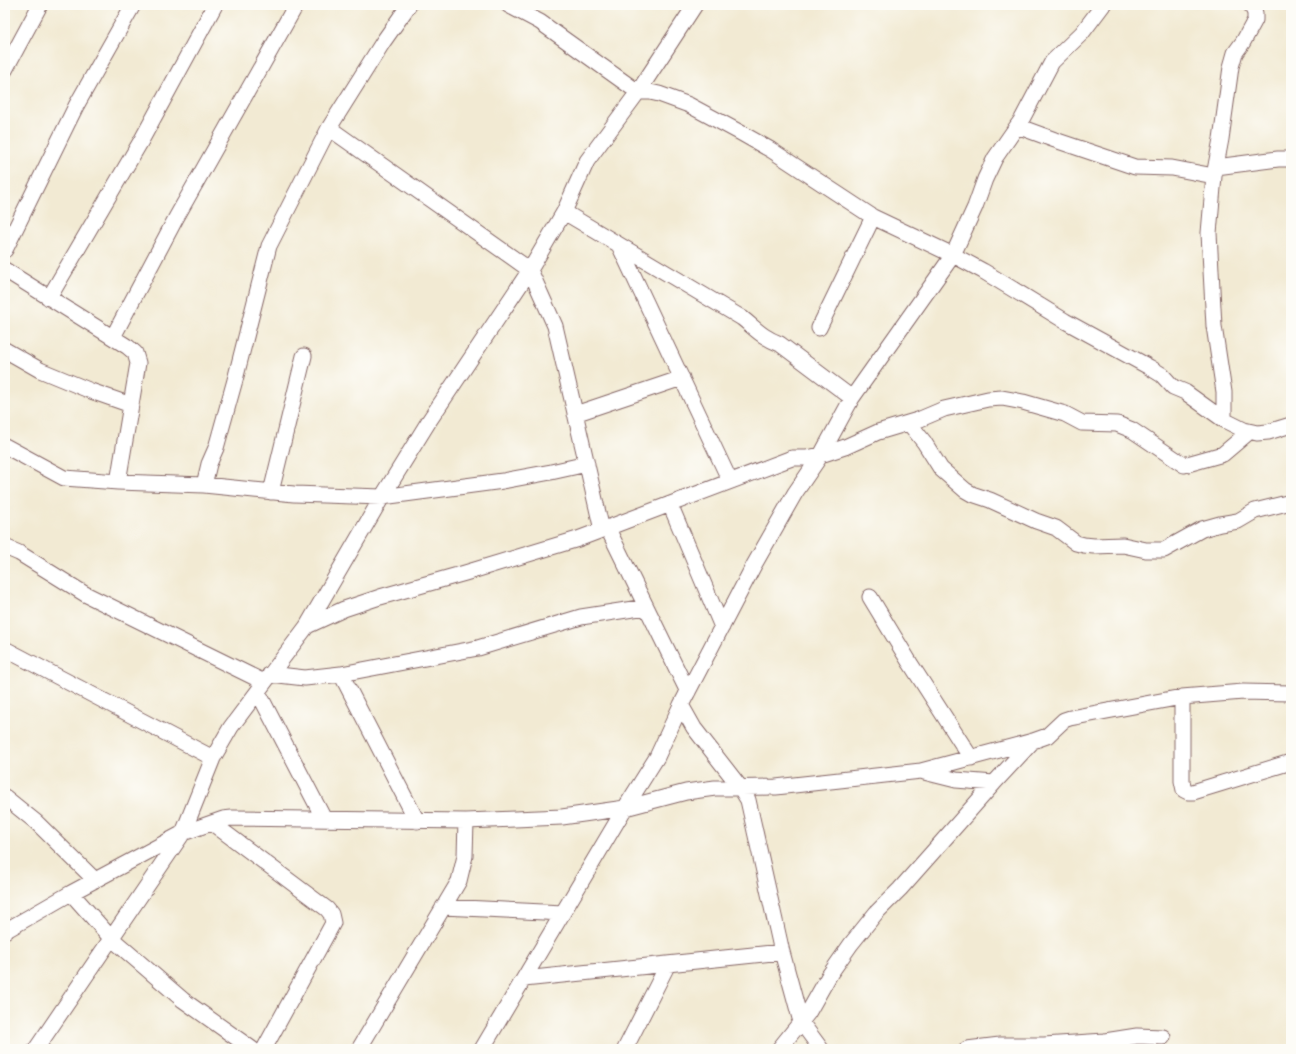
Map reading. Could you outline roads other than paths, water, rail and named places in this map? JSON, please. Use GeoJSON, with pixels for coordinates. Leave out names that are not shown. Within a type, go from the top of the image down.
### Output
{"type":"FeatureCollection","features":[{"type":"Feature","properties":{"kind":"street"},"geometry":{"type":"LineString","coordinates":[[5,70],[40,5]]}},
{"type":"Feature","properties":{"kind":"street"},"geometry":{"type":"LineString","coordinates":[[5,250],[76,106],[133,5]]}},
{"type":"Feature","properties":{"kind":"street"},"geometry":{"type":"LineString","coordinates":[[49,298],[141,141],[215,5]]}},
{"type":"Feature","properties":{"kind":"street"},"geometry":{"type":"LineString","coordinates":[[113,337],[184,204],[296,5]]}},
{"type":"Feature","properties":{"kind":"street"},"geometry":{"type":"LineString","coordinates":[[204,485],[235,380],[269,246],[329,128],[408,5]]}},
{"type":"Feature","properties":{"kind":"street"},"geometry":{"type":"LineString","coordinates":[[508,5],[540,22],[638,92],[659,94],[689,105],[709,115],[771,150],[872,217],[953,255],[983,271],[1065,321],[1149,367],[1162,375],[1173,387],[1185,392],[1224,420],[1249,432],[1257,433],[1268,432],[1291,425]]}},
{"type":"Feature","properties":{"kind":"street"},"geometry":{"type":"LineString","coordinates":[[36,1049],[183,833],[213,758],[231,728],[307,626],[382,497],[429,421],[530,270],[564,212],[588,161],[638,92],[695,5]]}},
{"type":"Feature","properties":{"kind":"street"},"geometry":{"type":"LineString","coordinates":[[482,1049],[625,808],[657,757],[684,699],[754,565],[795,493],[821,455],[852,398],[953,255],[975,207],[994,158],[1030,106],[1052,62],[1082,33],[1103,5]]}},
{"type":"Feature","properties":{"kind":"street"},"geometry":{"type":"LineString","coordinates":[[1224,420],[1224,392],[1214,326],[1210,240],[1215,171],[1231,67],[1235,53],[1255,20],[1255,13],[1251,5]]}},
{"type":"Feature","properties":{"kind":"street"},"geometry":{"type":"LineString","coordinates":[[1017,126],[1135,167],[1215,171],[1278,158],[1291,159]]}},
{"type":"Feature","properties":{"kind":"street"},"geometry":{"type":"LineString","coordinates":[[329,128],[530,270],[555,326],[586,464],[605,529],[646,607],[684,699],[694,728],[740,787],[748,800],[782,952],[801,1022],[821,1049]]}},
{"type":"Feature","properties":{"kind":"street"},"geometry":{"type":"LineString","coordinates":[[564,212],[742,318],[757,332],[780,344],[852,398]]}},
{"type":"Feature","properties":{"kind":"street"},"geometry":{"type":"LineString","coordinates":[[819,328],[872,217]]}},
{"type":"Feature","properties":{"kind":"street"},"geometry":{"type":"LineString","coordinates":[[619,244],[730,481]]}},
{"type":"Feature","properties":{"kind":"street"},"geometry":{"type":"LineString","coordinates":[[5,270],[135,352],[138,363],[118,482]]}},
{"type":"Feature","properties":{"kind":"street"},"geometry":{"type":"LineString","coordinates":[[5,350],[40,370],[91,391],[131,405]]}},
{"type":"Feature","properties":{"kind":"street"},"geometry":{"type":"LineString","coordinates":[[271,492],[304,356]]}},
{"type":"Feature","properties":{"kind":"street"},"geometry":{"type":"LineString","coordinates":[[575,414],[682,378]]}},
{"type":"Feature","properties":{"kind":"street"},"geometry":{"type":"LineString","coordinates":[[307,626],[344,609],[380,597],[558,546],[792,458],[806,458],[821,455],[878,432],[909,423],[952,406],[988,398],[1002,398],[1054,410],[1082,423],[1123,425],[1184,465],[1223,454],[1249,432]]}},
{"type":"Feature","properties":{"kind":"street"},"geometry":{"type":"LineString","coordinates":[[909,423],[924,442],[941,469],[965,490],[1036,521],[1056,528],[1076,542],[1084,545],[1124,545],[1146,550],[1164,550],[1202,529],[1238,521],[1255,511],[1291,502]]}},
{"type":"Feature","properties":{"kind":"street"},"geometry":{"type":"LineString","coordinates":[[5,446],[64,478],[118,482],[204,485],[294,494],[382,497],[503,480],[551,472],[586,464]]}},
{"type":"Feature","properties":{"kind":"street"},"geometry":{"type":"LineString","coordinates":[[670,504],[722,627]]}},
{"type":"Feature","properties":{"kind":"street"},"geometry":{"type":"LineString","coordinates":[[5,547],[19,553],[85,594],[264,683],[341,674],[478,648],[581,617],[646,607]]}},
{"type":"Feature","properties":{"kind":"street"},"geometry":{"type":"LineString","coordinates":[[870,597],[970,758]]}},
{"type":"Feature","properties":{"kind":"street"},"geometry":{"type":"LineString","coordinates":[[5,649],[213,758]]}},
{"type":"Feature","properties":{"kind":"street"},"geometry":{"type":"LineString","coordinates":[[341,674],[418,821]]}},
{"type":"Feature","properties":{"kind":"street"},"geometry":{"type":"LineString","coordinates":[[264,683],[324,820]]}},
{"type":"Feature","properties":{"kind":"street"},"geometry":{"type":"LineString","coordinates":[[5,931],[71,892],[183,833],[232,818],[466,821],[562,817],[625,808],[686,792],[715,788],[776,787],[921,771],[1033,741],[1047,736],[1064,720],[1182,697],[1243,692],[1291,693]]}},
{"type":"Feature","properties":{"kind":"street"},"geometry":{"type":"LineString","coordinates":[[1182,697],[1182,781],[1184,790],[1193,792],[1291,762]]}},
{"type":"Feature","properties":{"kind":"street"},"geometry":{"type":"LineString","coordinates":[[779,1049],[808,1013],[830,974],[851,944],[876,914],[1033,741]]}},
{"type":"Feature","properties":{"kind":"street"},"geometry":{"type":"LineString","coordinates":[[921,771],[956,780],[994,783]]}},
{"type":"Feature","properties":{"kind":"street"},"geometry":{"type":"LineString","coordinates":[[5,797],[36,822],[95,880]]}},
{"type":"Feature","properties":{"kind":"street"},"geometry":{"type":"LineString","coordinates":[[359,1049],[459,881],[465,856],[466,821]]}},
{"type":"Feature","properties":{"kind":"street"},"geometry":{"type":"LineString","coordinates":[[212,823],[327,909],[332,917],[333,923],[264,1049]]}},
{"type":"Feature","properties":{"kind":"street"},"geometry":{"type":"LineString","coordinates":[[71,892],[111,938],[183,1000],[252,1049]]}},
{"type":"Feature","properties":{"kind":"street"},"geometry":{"type":"LineString","coordinates":[[443,907],[563,913]]}},
{"type":"Feature","properties":{"kind":"street"},"geometry":{"type":"LineString","coordinates":[[524,979],[782,952]]}},
{"type":"Feature","properties":{"kind":"street"},"geometry":{"type":"LineString","coordinates":[[625,1049],[668,964]]}},
{"type":"Feature","properties":{"kind":"street"},"geometry":{"type":"LineString","coordinates":[[967,1049],[1000,1045],[1044,1045],[1105,1041],[1137,1036],[1163,1037]]}}]}
